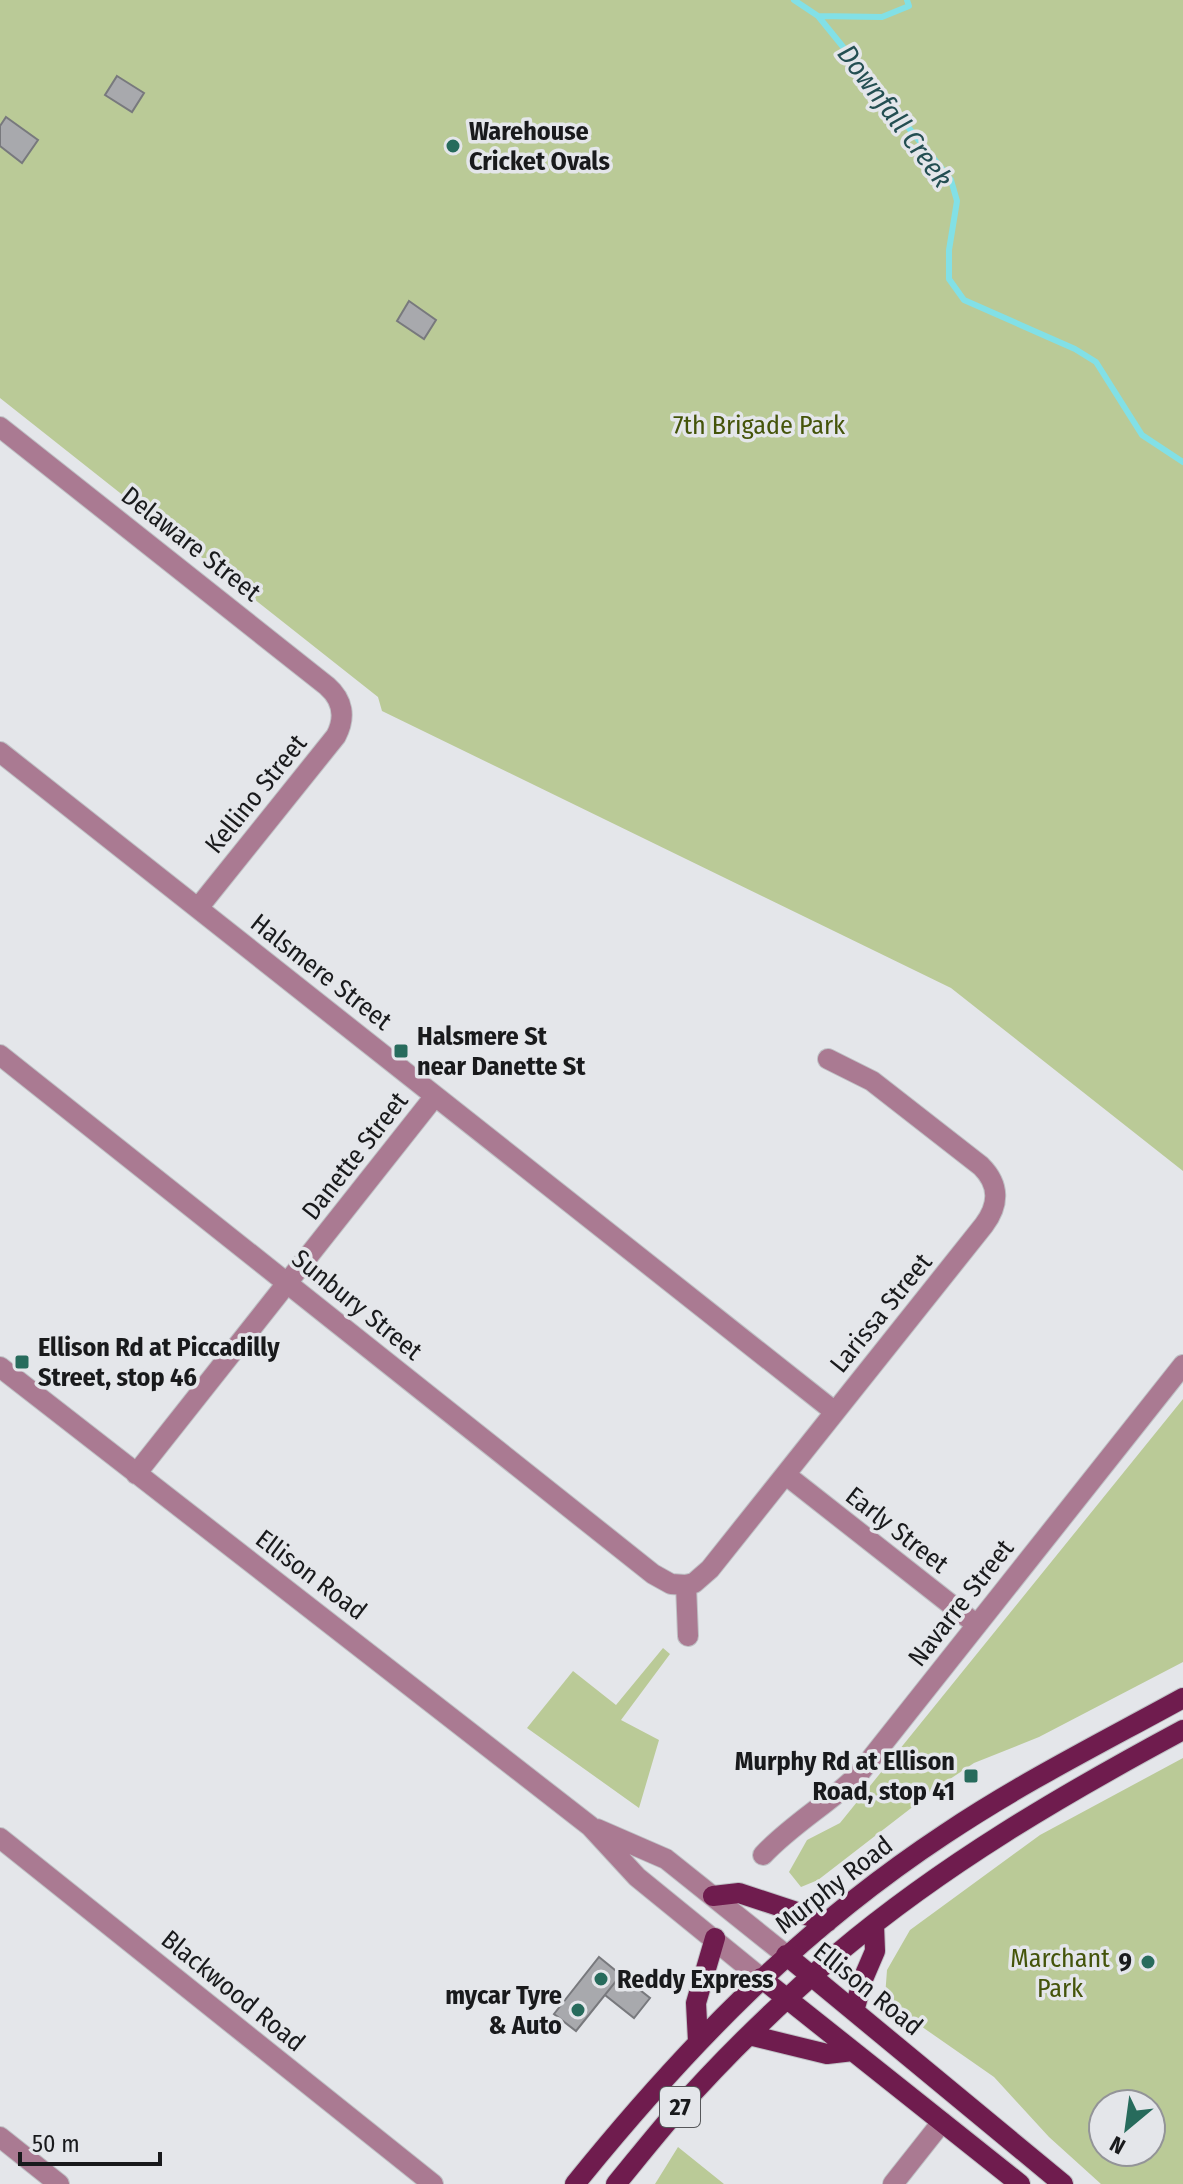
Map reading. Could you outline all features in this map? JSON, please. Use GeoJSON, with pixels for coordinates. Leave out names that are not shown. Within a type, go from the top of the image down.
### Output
{"type":"FeatureCollection","features":[{"type":"Feature","properties":{"kind":"main road","name":"Murphy Road"},"geometry":{"type":"LineString","coordinates":[[575,2184],[698,2041],[761,1978],[827,1922],[943,1835],[999,1799],[1183,1698]]}},
{"type":"Feature","properties":{"kind":"main road"},"geometry":{"type":"LineString","coordinates":[[812,1977],[914,1894],[1016,1824],[1183,1730]]}},
{"type":"Feature","properties":{"kind":"main road"},"geometry":{"type":"LineString","coordinates":[[713,1896],[739,1893],[827,1922]]}},
{"type":"Feature","properties":{"kind":"main road"},"geometry":{"type":"LineString","coordinates":[[854,2011],[875,1951],[874,1925]]}},
{"type":"Feature","properties":{"kind":"main road"},"geometry":{"type":"LineString","coordinates":[[698,2041],[696,2003],[715,1938]]}},
{"type":"Feature","properties":{"kind":"main road","name":"Ellison Road"},"geometry":{"type":"LineString","coordinates":[[786,1955],[1063,2184]]}},
{"type":"Feature","properties":{"kind":"main road","name":"27"},"geometry":{"type":"LineString","coordinates":[[616,2184],[682,2105],[749,2035],[812,1977]]}},
{"type":"Feature","properties":{"kind":"main road","name":"Ellison Road"},"geometry":{"type":"LineString","coordinates":[[761,1978],[1020,2184]]}},
{"type":"Feature","properties":{"kind":"main road"},"geometry":{"type":"LineString","coordinates":[[749,2035],[827,2054],[853,2051]]}},
{"type":"Feature","properties":{"kind":"street","name":"Delaware Street"},"geometry":{"type":"LineString","coordinates":[[0,427],[327,686],[334,692],[342,708]]}},
{"type":"Feature","properties":{"kind":"street","name":"Kellino Street"},"geometry":{"type":"LineString","coordinates":[[198,908],[336,736],[341,726],[342,708]]}},
{"type":"Feature","properties":{"kind":"street","name":"Halsmere Street"},"geometry":{"type":"LineString","coordinates":[[0,752],[835,1412]]}},
{"type":"Feature","properties":{"kind":"street","name":"Sunbury Street"},"geometry":{"type":"LineString","coordinates":[[0,1055],[653,1574],[671,1584],[686,1585]]}},
{"type":"Feature","properties":{"kind":"street","name":"Larissa Street"},"geometry":{"type":"LineString","coordinates":[[686,1585],[694,1583],[710,1569],[992,1214],[996,1192],[994,1182],[981,1166],[872,1081],[828,1059]]}},
{"type":"Feature","properties":{"kind":"street","name":"Danette Street"},"geometry":{"type":"LineString","coordinates":[[136,1474],[435,1096]]}},
{"type":"Feature","properties":{"kind":"street","name":"Navarre Street"},"geometry":{"type":"LineString","coordinates":[[763,1855],[790,1828],[841,1792],[858,1775],[1183,1365]]}},
{"type":"Feature","properties":{"kind":"street","name":"Ellison Road"},"geometry":{"type":"LineString","coordinates":[[0,1367],[590,1826],[637,1877],[761,1978]]}},
{"type":"Feature","properties":{"kind":"street","name":"Early Street"},"geometry":{"type":"LineString","coordinates":[[786,1475],[977,1625]]}},
{"type":"Feature","properties":{"kind":"street"},"geometry":{"type":"LineString","coordinates":[[686,1585],[688,1636]]}},
{"type":"Feature","properties":{"kind":"street","name":"Ellison Road"},"geometry":{"type":"LineString","coordinates":[[590,1826],[666,1859],[786,1955]]}},
{"type":"Feature","properties":{"kind":"street","name":"Blackwood Road"},"geometry":{"type":"LineString","coordinates":[[0,1838],[433,2184]]}},
{"type":"Feature","properties":{"kind":"street"},"geometry":{"type":"LineString","coordinates":[[893,2184],[942,2122]]}},
{"type":"Feature","properties":{"kind":"street"},"geometry":{"type":"LineString","coordinates":[[0,2137],[59,2184]]}},
{"type":"Feature","properties":{"kind":"green space","name":"7th Brigade Park"},"geometry":{"type":"Polygon","coordinates":[[[0,0],[1183,0],[1183,1171],[951,988],[382,711],[378,697],[0,398],[0,0]]]}},
{"type":"Feature","properties":{"kind":"green space"},"geometry":{"type":"Polygon","coordinates":[[[1183,1399],[1183,1662],[1039,1737],[974,1763],[818,1880],[801,1887],[789,1872],[807,1840],[840,1823],[1183,1399]]]}},
{"type":"Feature","properties":{"kind":"green space"},"geometry":{"type":"Polygon","coordinates":[[[663,1648],[670,1654],[621,1720],[659,1740],[639,1808],[527,1728],[573,1671],[616,1705],[663,1648]]]}},
{"type":"Feature","properties":{"kind":"green space","name":"Marchant Park"},"geometry":{"type":"Polygon","coordinates":[[[1183,1758],[1183,2184],[1101,2184],[1049,2137],[994,2077],[895,2008],[885,1997],[887,1970],[910,1930],[1040,1835],[1183,1758]]]}},
{"type":"Feature","properties":{"kind":"green space"},"geometry":{"type":"Polygon","coordinates":[[[678,2147],[724,2184],[655,2184],[678,2147]]]}},
{"type":"Feature","properties":{"kind":"building"},"geometry":{"type":"Polygon","coordinates":[[[117,76],[144,93],[132,112],[105,95],[117,76]]]}},
{"type":"Feature","properties":{"kind":"building"},"geometry":{"type":"Polygon","coordinates":[[[6,117],[38,140],[22,163],[0,146],[0,126],[6,117]]]}},
{"type":"Feature","properties":{"kind":"building"},"geometry":{"type":"Polygon","coordinates":[[[409,301],[436,320],[424,339],[397,321],[409,301]]]}},
{"type":"Feature","properties":{"kind":"building"},"geometry":{"type":"Polygon","coordinates":[[[599,1957],[621,1975],[576,2031],[554,2014],[599,1957]]]}},
{"type":"Feature","properties":{"kind":"building"},"geometry":{"type":"Polygon","coordinates":[[[621,1975],[650,1998],[634,2018],[605,1995],[621,1975]]]}},
{"type":"Feature","properties":{"kind":"waterway","name":"Downfall Creek"},"geometry":{"type":"LineString","coordinates":[[794,0],[818,16],[951,180],[957,201],[949,250],[949,279],[964,300],[1075,349],[1096,362],[1142,435],[1183,462]]}},
{"type":"Feature","properties":{"kind":"waterway"},"geometry":{"type":"LineString","coordinates":[[818,16],[882,17],[909,6],[907,0]]}},
{"type":"Feature","properties":{"kind":"place","name":"Warehouse Cricket Ovals"},"geometry":{"type":"Point","coordinates":[453,146]}},
{"type":"Feature","properties":{"kind":"place","name":"Halsmere St near Danette St"},"geometry":{"type":"Point","coordinates":[401,1051]}},
{"type":"Feature","properties":{"kind":"place","name":"Ellison Rd at Piccadilly Street, stop 46"},"geometry":{"type":"Point","coordinates":[22,1362]}},
{"type":"Feature","properties":{"kind":"place","name":"Murphy Rd at Ellison Road, stop 41"},"geometry":{"type":"Point","coordinates":[971,1776]}},
{"type":"Feature","properties":{"kind":"place","name":"9"},"geometry":{"type":"Point","coordinates":[1148,1962]}},
{"type":"Feature","properties":{"kind":"place","name":"Reddy Express"},"geometry":{"type":"Point","coordinates":[601,1979]}},
{"type":"Feature","properties":{"kind":"place","name":"mycar Tyre & Auto"},"geometry":{"type":"Point","coordinates":[578,2010]}}]}
